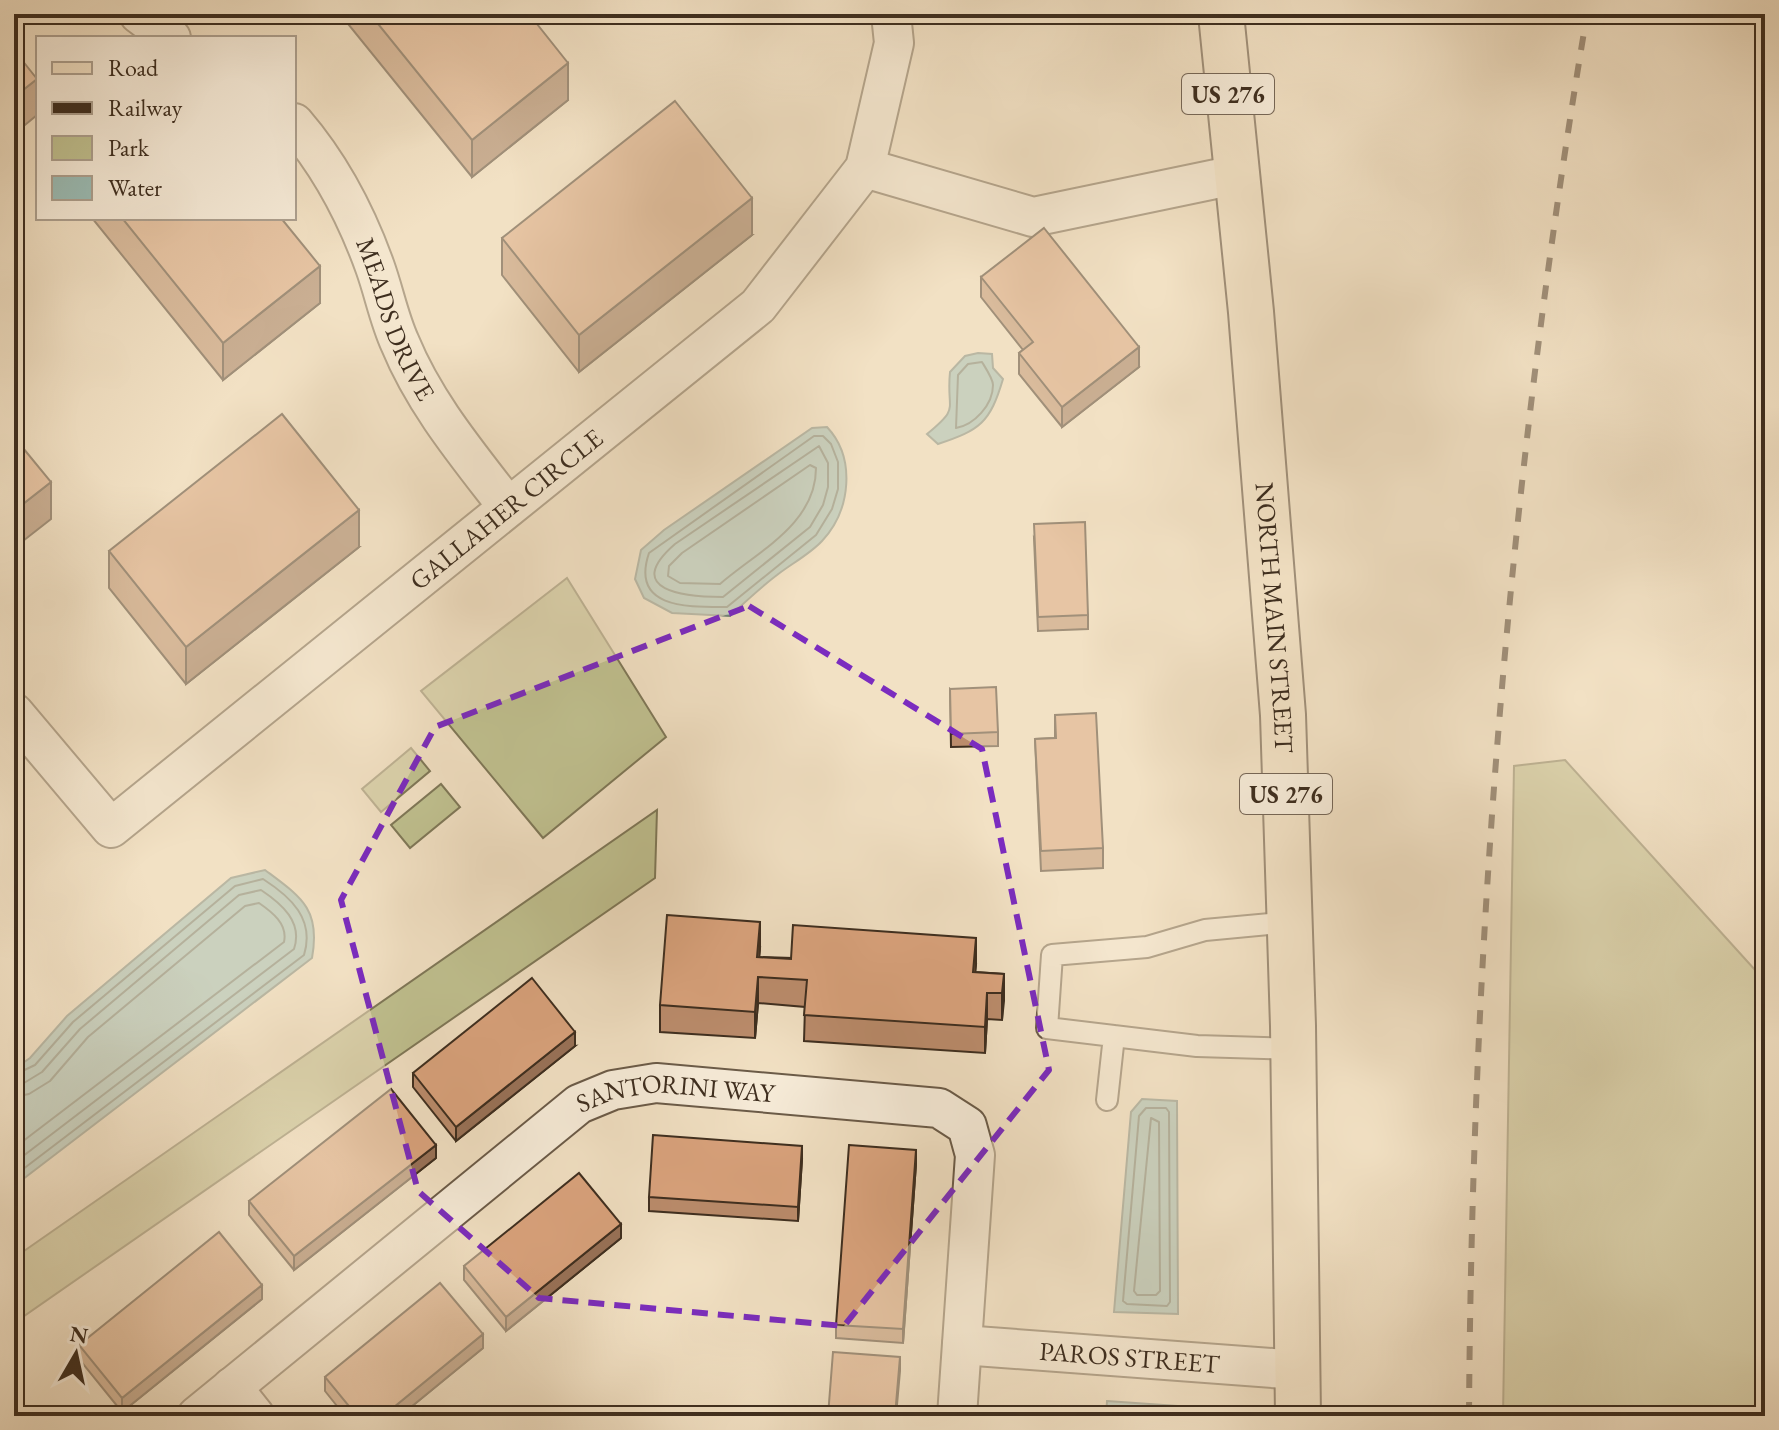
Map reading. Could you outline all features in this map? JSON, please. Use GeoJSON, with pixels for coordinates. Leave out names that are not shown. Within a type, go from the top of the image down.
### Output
{"type":"FeatureCollection","features":[{"type":"Feature","properties":{"kind":"main road","name":"NORTH MAIN STREET"},"geometry":{"type":"LineString","coordinates":[[1221,14],[1253,328],[1282,698],[1294,1049],[1298,1416]]}},
{"type":"Feature","properties":{"kind":"street"},"geometry":{"type":"LineString","coordinates":[[139,14],[168,36]]}},
{"type":"Feature","properties":{"kind":"street","name":"GALLAHER CIRCLE"},"geometry":{"type":"LineString","coordinates":[[14,713],[111,828],[758,306],[865,168],[894,43],[891,14]]}},
{"type":"Feature","properties":{"kind":"street","name":"MEADS DRIVE"},"geometry":{"type":"LineString","coordinates":[[296,125],[315,147],[346,197],[375,266],[399,342],[427,399],[508,507]]}},
{"type":"Feature","properties":{"kind":"street"},"geometry":{"type":"LineString","coordinates":[[865,168],[1033,217],[1235,175]]}},
{"type":"Feature","properties":{"kind":"street","name":"SANTORINI WAY"},"geometry":{"type":"LineString","coordinates":[[197,1416],[244,1402],[579,1104],[613,1090],[656,1083],[939,1108],[967,1126],[975,1155],[957,1416]]}},
{"type":"Feature","properties":{"kind":"street","name":"PAROS STREET"},"geometry":{"type":"LineString","coordinates":[[962,1345],[1299,1370]]}},
{"type":"Feature","properties":{"kind":"lane"},"geometry":{"type":"LineString","coordinates":[[1290,922],[1205,930],[1147,947],[1052,955],[1047,1028],[1197,1046],[1294,1049]]}},
{"type":"Feature","properties":{"kind":"lane"},"geometry":{"type":"LineString","coordinates":[[1107,1100],[1114,1036]]}},
{"type":"Feature","properties":{"kind":"highlighted area"},"geometry":{"type":"Polygon","coordinates":[[[749,606],[982,749],[1049,1070],[844,1326],[539,1298],[418,1191],[341,900],[435,727],[749,606]]]}},
{"type":"Feature","properties":{"kind":"green space"},"geometry":{"type":"Polygon","coordinates":[[[567,578],[666,737],[543,838],[421,691],[567,578]]]}},
{"type":"Feature","properties":{"kind":"green space"},"geometry":{"type":"Polygon","coordinates":[[[411,748],[430,771],[381,812],[362,789],[411,748]]]}},
{"type":"Feature","properties":{"kind":"green space"},"geometry":{"type":"Polygon","coordinates":[[[1565,760],[1765,981],[1765,1416],[1503,1416],[1514,766],[1565,760]]]}},
{"type":"Feature","properties":{"kind":"green space"},"geometry":{"type":"Polygon","coordinates":[[[441,784],[460,807],[410,848],[391,825],[441,784]]]}},
{"type":"Feature","properties":{"kind":"green space"},"geometry":{"type":"Polygon","coordinates":[[[657,810],[655,878],[14,1323],[14,1258],[657,810]]]}},
{"type":"Feature","properties":{"kind":"water"},"geometry":{"type":"Polygon","coordinates":[[[992,354],[993,368],[1003,379],[993,406],[974,429],[938,444],[927,434],[950,408],[950,372],[965,356],[992,354]]]}},
{"type":"Feature","properties":{"kind":"water"},"geometry":{"type":"Polygon","coordinates":[[[827,427],[843,454],[846,484],[839,514],[817,546],[730,616],[672,613],[644,598],[635,579],[641,550],[664,530],[812,428],[827,427]]]}},
{"type":"Feature","properties":{"kind":"water"},"geometry":{"type":"Polygon","coordinates":[[[265,870],[298,897],[311,916],[314,927],[312,958],[14,1186],[14,1069],[30,1058],[67,1016],[231,878],[265,870]]]}},
{"type":"Feature","properties":{"kind":"water"},"geometry":{"type":"Polygon","coordinates":[[[1142,1099],[1177,1101],[1178,1314],[1114,1312],[1131,1112],[1142,1099]]]}},
{"type":"Feature","properties":{"kind":"water"},"geometry":{"type":"Polygon","coordinates":[[[1107,1401],[1177,1406],[1177,1416],[1106,1416],[1107,1401]]]}},
{"type":"Feature","properties":{"kind":"building"},"geometry":{"type":"Polygon","coordinates":[[[370,14],[529,14],[568,63],[472,140],[370,14]]]}},
{"type":"Feature","properties":{"kind":"building"},"geometry":{"type":"Polygon","coordinates":[[[14,50],[36,80],[14,97],[14,50]]]}},
{"type":"Feature","properties":{"kind":"building"},"geometry":{"type":"Polygon","coordinates":[[[675,101],[752,198],[579,335],[502,238],[675,101]]]}},
{"type":"Feature","properties":{"kind":"building"},"geometry":{"type":"Polygon","coordinates":[[[124,220],[283,220],[320,266],[223,343],[124,220]]]}},
{"type":"Feature","properties":{"kind":"building"},"geometry":{"type":"Polygon","coordinates":[[[1044,228],[1139,347],[1062,407],[1019,353],[1033,342],[981,277],[1044,228]]]}},
{"type":"Feature","properties":{"kind":"building"},"geometry":{"type":"Polygon","coordinates":[[[282,414],[359,510],[186,647],[109,551],[282,414]]]}},
{"type":"Feature","properties":{"kind":"building"},"geometry":{"type":"Polygon","coordinates":[[[14,437],[51,482],[14,511],[14,437]]]}},
{"type":"Feature","properties":{"kind":"building"},"geometry":{"type":"Polygon","coordinates":[[[1085,522],[1088,615],[1038,617],[1034,524],[1085,522]]]}},
{"type":"Feature","properties":{"kind":"building"},"geometry":{"type":"Polygon","coordinates":[[[996,687],[998,732],[951,734],[950,689],[996,687]]]}},
{"type":"Feature","properties":{"kind":"building"},"geometry":{"type":"Polygon","coordinates":[[[1096,713],[1103,848],[1041,851],[1035,739],[1056,738],[1055,715],[1096,713]]]}},
{"type":"Feature","properties":{"kind":"building"},"geometry":{"type":"Polygon","coordinates":[[[667,915],[760,922],[757,957],[791,959],[793,925],[976,938],[973,972],[1004,974],[1002,993],[987,993],[985,1027],[804,1015],[807,980],[758,977],[755,1012],[660,1005],[667,915]]]}},
{"type":"Feature","properties":{"kind":"building"},"geometry":{"type":"Polygon","coordinates":[[[532,978],[575,1032],[456,1127],[413,1073],[532,978]]]}},
{"type":"Feature","properties":{"kind":"building"},"geometry":{"type":"Polygon","coordinates":[[[391,1089],[436,1145],[294,1256],[249,1201],[391,1089]]]}},
{"type":"Feature","properties":{"kind":"building"},"geometry":{"type":"Polygon","coordinates":[[[653,1135],[802,1146],[798,1207],[649,1197],[653,1135]]]}},
{"type":"Feature","properties":{"kind":"building"},"geometry":{"type":"Polygon","coordinates":[[[849,1145],[916,1150],[903,1329],[836,1325],[849,1145]]]}},
{"type":"Feature","properties":{"kind":"building"},"geometry":{"type":"Polygon","coordinates":[[[579,1173],[621,1224],[506,1317],[464,1266],[579,1173]]]}},
{"type":"Feature","properties":{"kind":"building"},"geometry":{"type":"Polygon","coordinates":[[[219,1232],[262,1285],[122,1398],[79,1345],[219,1232]]]}},
{"type":"Feature","properties":{"kind":"building"},"geometry":{"type":"Polygon","coordinates":[[[440,1283],[483,1334],[383,1416],[357,1416],[325,1377],[440,1283]]]}},
{"type":"Feature","properties":{"kind":"building"},"geometry":{"type":"Polygon","coordinates":[[[833,1352],[900,1357],[895,1416],[828,1416],[833,1352]]]}},
{"type":"Feature","properties":{"kind":"railway"},"geometry":{"type":"LineString","coordinates":[[1469,1416],[1478,1064],[1500,713],[1536,363],[1587,14]]}}]}
